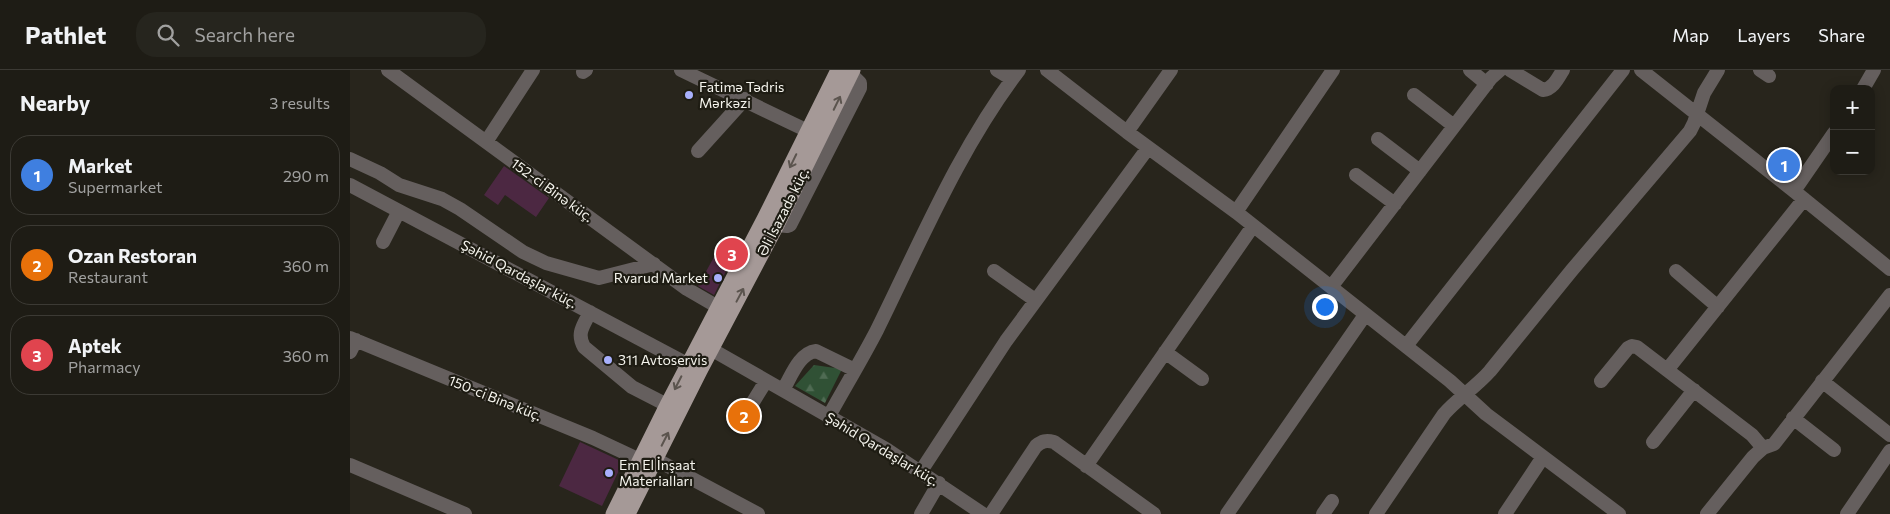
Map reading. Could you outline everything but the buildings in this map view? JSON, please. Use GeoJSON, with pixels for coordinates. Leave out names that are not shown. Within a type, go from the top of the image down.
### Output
{"type":"FeatureCollection","features":[{"type":"Feature","properties":{"kind":"main road","name":"Əli İsazadə küç."},"geometry":{"type":"LineString","coordinates":[[705,346],[718,307],[808,131],[847,71]]}},
{"type":"Feature","properties":{"kind":"main road","name":"Əli İsazadə küç."},"geometry":{"type":"LineString","coordinates":[[628,514],[655,459],[694,368],[705,346],[777,225],[847,71]]}},
{"type":"Feature","properties":{"kind":"main road","name":"Əli İsazadə küç."},"geometry":{"type":"LineString","coordinates":[[613,514],[667,405],[694,368]]}},
{"type":"Feature","properties":{"kind":"street","name":"152-ci Binə küç."},"geometry":{"type":"LineString","coordinates":[[388,70],[408,76],[486,142],[693,292],[718,307]]}},
{"type":"Feature","properties":{"kind":"street"},"geometry":{"type":"LineString","coordinates":[[486,142],[533,70]]}},
{"type":"Feature","properties":{"kind":"street"},"geometry":{"type":"LineString","coordinates":[[681,70],[808,131]]}},
{"type":"Feature","properties":{"kind":"street"},"geometry":{"type":"LineString","coordinates":[[828,416],[876,332],[945,189],[992,108],[1016,74],[998,70]]}},
{"type":"Feature","properties":{"kind":"street"},"geometry":{"type":"LineString","coordinates":[[1047,70],[1148,148],[1236,212],[1364,315],[1406,346],[1465,394],[1486,414],[1619,514]]}},
{"type":"Feature","properties":{"kind":"street"},"geometry":{"type":"LineString","coordinates":[[1127,132],[1171,70]]}},
{"type":"Feature","properties":{"kind":"street"},"geometry":{"type":"LineString","coordinates":[[1236,212],[1334,70]]}},
{"type":"Feature","properties":{"kind":"street"},"geometry":{"type":"LineString","coordinates":[[1470,70],[1487,84]]}},
{"type":"Feature","properties":{"kind":"street"},"geometry":{"type":"LineString","coordinates":[[1331,287],[1454,126],[1500,70]]}},
{"type":"Feature","properties":{"kind":"street"},"geometry":{"type":"LineString","coordinates":[[1510,70],[1543,90],[1548,90],[1563,70]]}},
{"type":"Feature","properties":{"kind":"street"},"geometry":{"type":"LineString","coordinates":[[1406,346],[1623,70]]}},
{"type":"Feature","properties":{"kind":"street"},"geometry":{"type":"LineString","coordinates":[[1641,70],[1890,269]]}},
{"type":"Feature","properties":{"kind":"street"},"geometry":{"type":"LineString","coordinates":[[1376,514],[1444,414],[1490,371],[1572,270],[1690,131],[1704,93],[1718,70]]}},
{"type":"Feature","properties":{"kind":"street"},"geometry":{"type":"LineString","coordinates":[[1865,85],[1874,70]]}},
{"type":"Feature","properties":{"kind":"street"},"geometry":{"type":"LineString","coordinates":[[1414,95],[1454,126]]}},
{"type":"Feature","properties":{"kind":"street"},"geometry":{"type":"LineString","coordinates":[[698,151],[745,100]]}},
{"type":"Feature","properties":{"kind":"street"},"geometry":{"type":"LineString","coordinates":[[1378,139],[1420,171]]}},
{"type":"Feature","properties":{"kind":"street"},"geometry":{"type":"LineString","coordinates":[[1667,370],[1718,307],[1799,195],[1830,140]]}},
{"type":"Feature","properties":{"kind":"street"},"geometry":{"type":"LineString","coordinates":[[921,471],[1035,300],[1148,148]]}},
{"type":"Feature","properties":{"kind":"street"},"geometry":{"type":"LineString","coordinates":[[350,159],[399,184],[442,199],[523,252],[546,263],[599,278],[654,264]]}},
{"type":"Feature","properties":{"kind":"street"},"geometry":{"type":"LineString","coordinates":[[1356,175],[1395,204]]}},
{"type":"Feature","properties":{"kind":"street","name":"Şəhid Qardaşlar küç."},"geometry":{"type":"LineString","coordinates":[[350,184],[694,368]]}},
{"type":"Feature","properties":{"kind":"street"},"geometry":{"type":"LineString","coordinates":[[383,242],[399,211]]}},
{"type":"Feature","properties":{"kind":"street"},"geometry":{"type":"LineString","coordinates":[[1086,466],[1253,226]]}},
{"type":"Feature","properties":{"kind":"street"},"geometry":{"type":"LineString","coordinates":[[994,271],[1035,300]]}},
{"type":"Feature","properties":{"kind":"street"},"geometry":{"type":"LineString","coordinates":[[1676,271],[1718,307]]}},
{"type":"Feature","properties":{"kind":"street"},"geometry":{"type":"LineString","coordinates":[[1707,514],[1752,457],[1763,448],[1774,444],[1890,295]]}},
{"type":"Feature","properties":{"kind":"street"},"geometry":{"type":"LineString","coordinates":[[590,312],[580,334],[580,339],[584,346],[632,387],[667,405]]}},
{"type":"Feature","properties":{"kind":"street"},"geometry":{"type":"LineString","coordinates":[[1227,514],[1364,315]]}},
{"type":"Feature","properties":{"kind":"street","name":"150-ci Binə küç."},"geometry":{"type":"LineString","coordinates":[[352,343],[593,438],[640,460]]}},
{"type":"Feature","properties":{"kind":"street","name":"Şəhid Qardaşlar küç."},"geometry":{"type":"LineString","coordinates":[[705,346],[921,471],[939,483],[967,509],[984,514]]}},
{"type":"Feature","properties":{"kind":"street"},"geometry":{"type":"LineString","coordinates":[[1601,381],[1628,348],[1632,346],[1637,347],[1752,436],[1763,448]]}},
{"type":"Feature","properties":{"kind":"street"},"geometry":{"type":"LineString","coordinates":[[783,390],[803,356],[809,352],[816,351],[855,370]]}},
{"type":"Feature","properties":{"kind":"street"},"geometry":{"type":"LineString","coordinates":[[1165,352],[1202,379]]}},
{"type":"Feature","properties":{"kind":"street"},"geometry":{"type":"LineString","coordinates":[[750,407],[766,381]]}},
{"type":"Feature","properties":{"kind":"street"},"geometry":{"type":"LineString","coordinates":[[1822,381],[1890,435]]}},
{"type":"Feature","properties":{"kind":"street"},"geometry":{"type":"LineString","coordinates":[[1653,442],[1694,390]]}},
{"type":"Feature","properties":{"kind":"street"},"geometry":{"type":"LineString","coordinates":[[1794,418],[1834,450]]}},
{"type":"Feature","properties":{"kind":"street"},"geometry":{"type":"LineString","coordinates":[[991,514],[1040,443],[1048,441],[1054,442],[1154,514]]}},
{"type":"Feature","properties":{"kind":"street"},"geometry":{"type":"LineString","coordinates":[[1847,514],[1890,451]]}},
{"type":"Feature","properties":{"kind":"street"},"geometry":{"type":"LineString","coordinates":[[1505,514],[1543,458]]}},
{"type":"Feature","properties":{"kind":"street"},"geometry":{"type":"LineString","coordinates":[[655,459],[758,514]]}},
{"type":"Feature","properties":{"kind":"street"},"geometry":{"type":"LineString","coordinates":[[350,465],[465,514]]}},
{"type":"Feature","properties":{"kind":"street"},"geometry":{"type":"LineString","coordinates":[[921,514],[939,483]]}},
{"type":"Feature","properties":{"kind":"street"},"geometry":{"type":"LineString","coordinates":[[1323,514],[1332,501]]}},
{"type":"Feature","properties":{"kind":"green space"},"geometry":{"type":"Polygon","coordinates":[[[814,365],[842,369],[825,403],[795,386],[814,365]]]}},
{"type":"Feature","properties":{"kind":"place","name":"Fatimə Tədris Mərkəzi"},"geometry":{"type":"Point","coordinates":[689,95]}},
{"type":"Feature","properties":{"kind":"place","name":"Market"},"geometry":{"type":"Point","coordinates":[1784,165]}},
{"type":"Feature","properties":{"kind":"place","name":"Aptek"},"geometry":{"type":"Point","coordinates":[732,254]}},
{"type":"Feature","properties":{"kind":"place","name":"Rvarud Market"},"geometry":{"type":"Point","coordinates":[718,278]}},
{"type":"Feature","properties":{"kind":"place","name":"311 Avtoservis"},"geometry":{"type":"Point","coordinates":[608,360]}},
{"type":"Feature","properties":{"kind":"place","name":"Ozan Restoran"},"geometry":{"type":"Point","coordinates":[744,416]}},
{"type":"Feature","properties":{"kind":"place","name":"Em El İnşaat Materialları"},"geometry":{"type":"Point","coordinates":[609,473]}}]}
